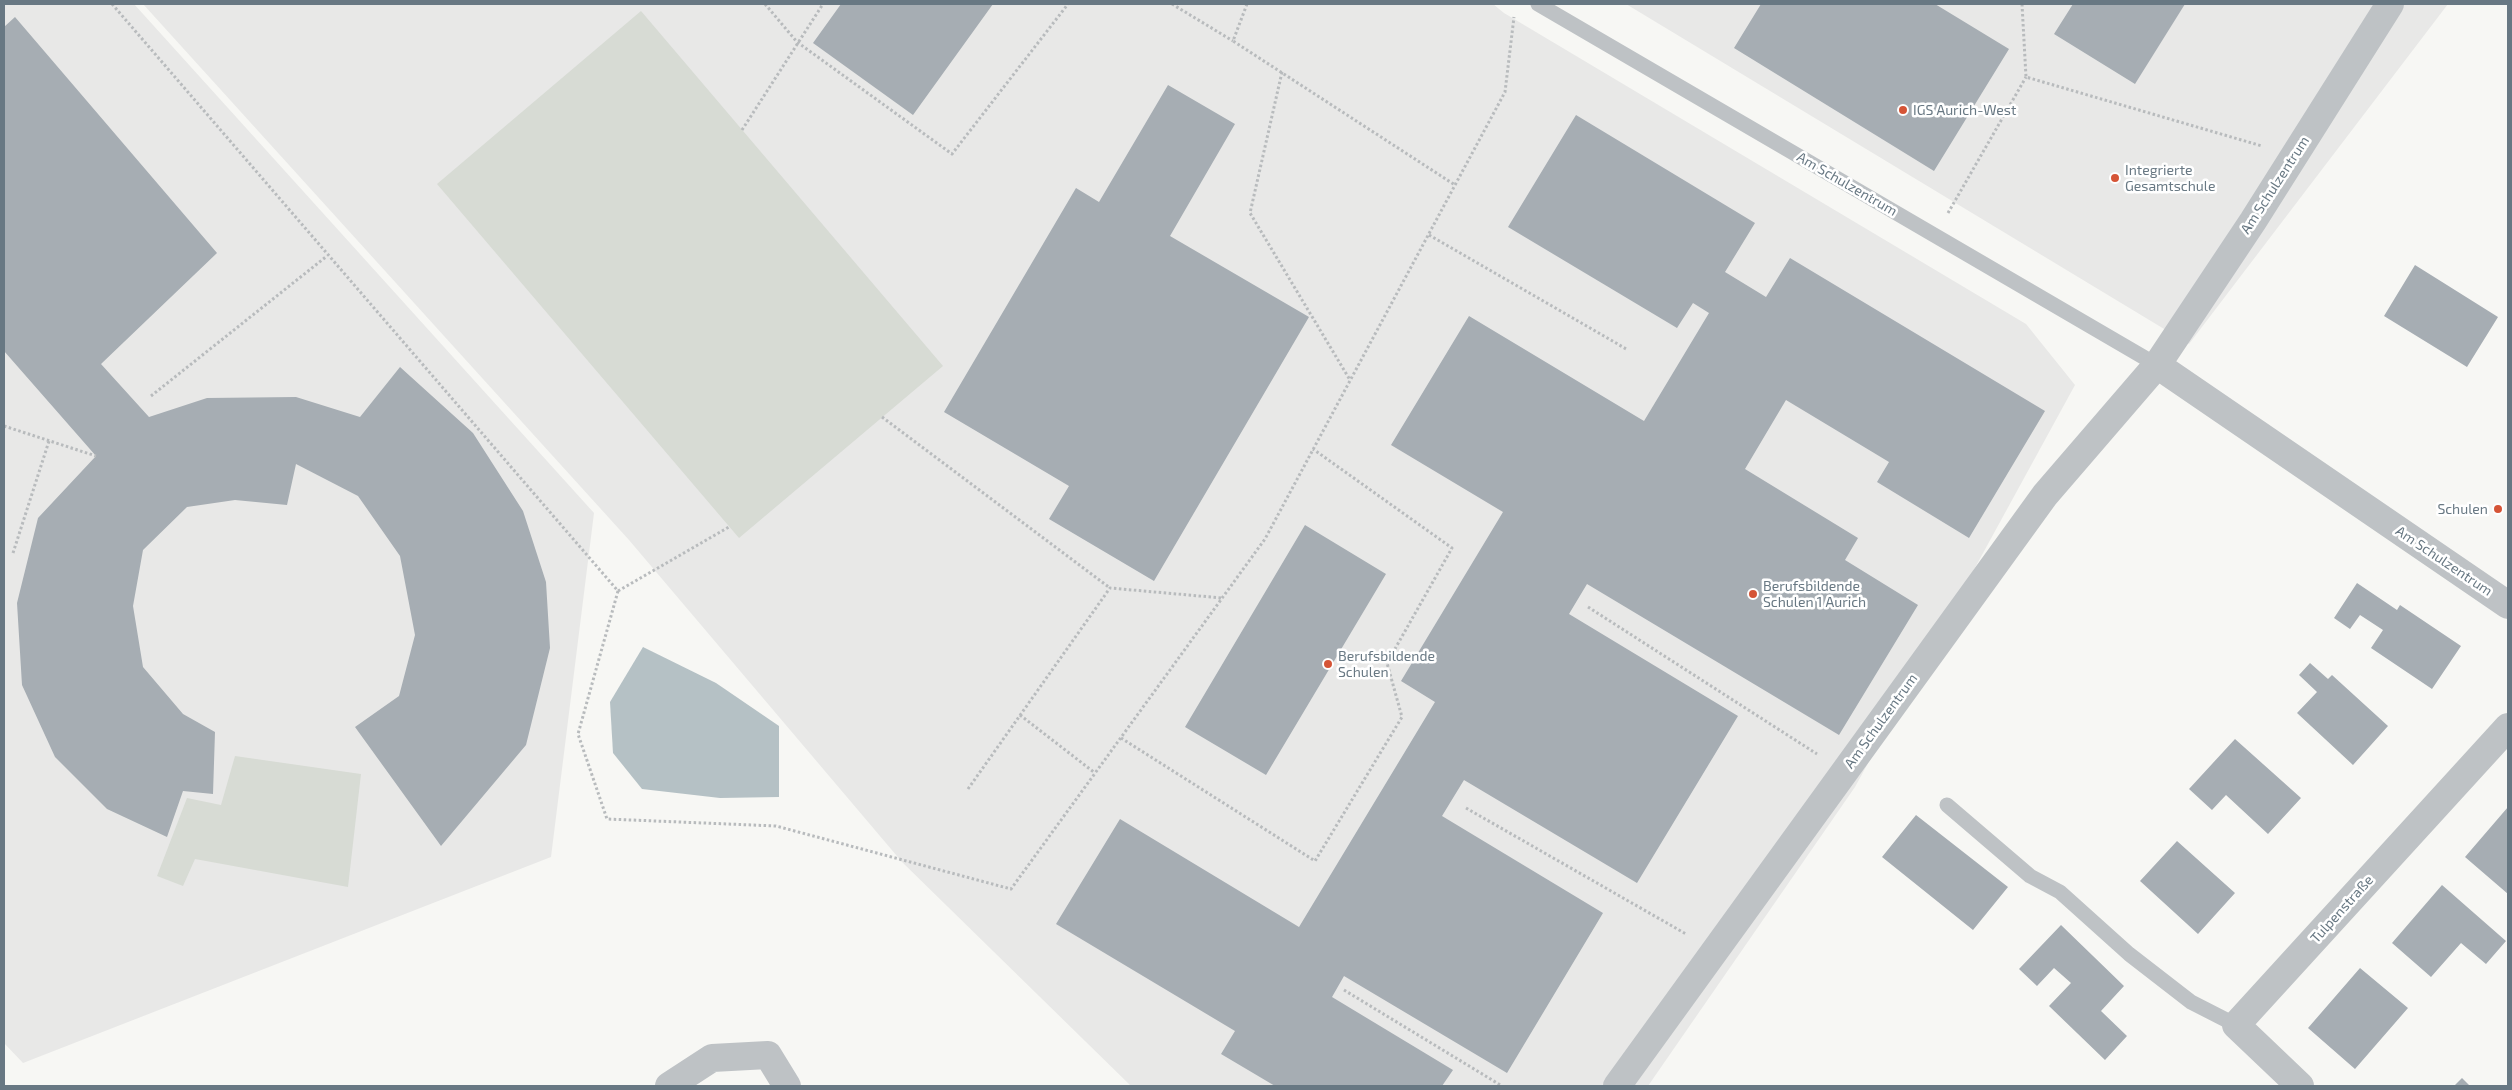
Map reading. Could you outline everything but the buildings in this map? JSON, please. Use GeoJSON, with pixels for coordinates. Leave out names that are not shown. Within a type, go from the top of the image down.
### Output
{"type":"FeatureCollection","features":[{"type":"Feature","properties":{"kind":"street","name":"Am Schulzentrum"},"geometry":{"type":"LineString","coordinates":[[1616,1086],[2045,495],[2157,365],[2294,156],[2390,4]]}},
{"type":"Feature","properties":{"kind":"street","name":"Am Schulzentrum"},"geometry":{"type":"LineString","coordinates":[[2157,365],[2508,605]]}},
{"type":"Feature","properties":{"kind":"street","name":"Tulpenstraße"},"geometry":{"type":"LineString","coordinates":[[2236,1025],[2508,727]]}},
{"type":"Feature","properties":{"kind":"street"},"geometry":{"type":"LineString","coordinates":[[2236,1025],[2300,1086]]}},
{"type":"Feature","properties":{"kind":"street"},"geometry":{"type":"LineString","coordinates":[[669,1086],[712,1058],[768,1055],[788,1086]]}},
{"type":"Feature","properties":{"kind":"lane","name":"Am Schulzentrum"},"geometry":{"type":"LineString","coordinates":[[1538,4],[2157,365]]}},
{"type":"Feature","properties":{"kind":"lane"},"geometry":{"type":"LineString","coordinates":[[1947,805],[2030,876],[2060,892],[2129,954],[2191,1002],[2236,1025]]}},
{"type":"Feature","properties":{"kind":"path"},"geometry":{"type":"LineString","coordinates":[[112,4],[327,256],[618,591]]}},
{"type":"Feature","properties":{"kind":"path"},"geometry":{"type":"LineString","coordinates":[[765,4],[797,42],[952,154],[1068,4]]}},
{"type":"Feature","properties":{"kind":"path"},"geometry":{"type":"LineString","coordinates":[[742,130],[823,4]]}},
{"type":"Feature","properties":{"kind":"path"},"geometry":{"type":"LineString","coordinates":[[1172,4],[1233,40],[1455,184]]}},
{"type":"Feature","properties":{"kind":"path"},"geometry":{"type":"LineString","coordinates":[[1233,40],[1247,4]]}},
{"type":"Feature","properties":{"kind":"path"},"geometry":{"type":"LineString","coordinates":[[1935,236],[2026,77],[2022,4]]}},
{"type":"Feature","properties":{"kind":"path"},"geometry":{"type":"LineString","coordinates":[[729,527],[618,591],[578,734],[608,819],[776,826],[1010,889],[1265,540],[1505,92],[1515,14]]}},
{"type":"Feature","properties":{"kind":"path"},"geometry":{"type":"LineString","coordinates":[[1282,72],[1250,213],[1350,380]]}},
{"type":"Feature","properties":{"kind":"path"},"geometry":{"type":"LineString","coordinates":[[2026,77],[2294,156]]}},
{"type":"Feature","properties":{"kind":"path"},"geometry":{"type":"LineString","coordinates":[[1428,235],[1628,350]]}},
{"type":"Feature","properties":{"kind":"path"},"geometry":{"type":"LineString","coordinates":[[151,396],[327,256]]}},
{"type":"Feature","properties":{"kind":"path"},"geometry":{"type":"LineString","coordinates":[[882,417],[1110,588],[1222,598]]}},
{"type":"Feature","properties":{"kind":"path"},"geometry":{"type":"LineString","coordinates":[[4,426],[96,456]]}},
{"type":"Feature","properties":{"kind":"path"},"geometry":{"type":"LineString","coordinates":[[13,553],[49,441]]}},
{"type":"Feature","properties":{"kind":"path"},"geometry":{"type":"LineString","coordinates":[[1121,738],[1315,861],[1402,717],[1387,663],[1452,548],[1313,449]]}},
{"type":"Feature","properties":{"kind":"path"},"geometry":{"type":"LineString","coordinates":[[968,789],[1110,588]]}},
{"type":"Feature","properties":{"kind":"path"},"geometry":{"type":"LineString","coordinates":[[1588,607],[1845,772]]}},
{"type":"Feature","properties":{"kind":"path"},"geometry":{"type":"LineString","coordinates":[[1020,715],[1095,773]]}},
{"type":"Feature","properties":{"kind":"path"},"geometry":{"type":"LineString","coordinates":[[1466,808],[1715,951]]}},
{"type":"Feature","properties":{"kind":"path"},"geometry":{"type":"LineString","coordinates":[[1344,990],[1502,1086]]}},
{"type":"Feature","properties":{"kind":"shaded area"},"geometry":{"type":"Polygon","coordinates":[[[4,4],[134,4],[594,513],[551,857],[23,1063],[4,1043],[4,4]]]}},
{"type":"Feature","properties":{"kind":"shaded area","name":"Berufsbildende Schulen"},"geometry":{"type":"Polygon","coordinates":[[[143,4],[1493,4],[1504,13],[2026,324],[2075,385],[1855,787],[1648,1086],[1131,1086],[902,862],[629,540],[143,4]]]}},
{"type":"Feature","properties":{"kind":"shaded area","name":"Integrierte Gesamtschule"},"geometry":{"type":"Polygon","coordinates":[[[1626,4],[2448,4],[2189,344],[1626,4]]]}},
{"type":"Feature","properties":{"kind":"shaded area"},"geometry":{"type":"Polygon","coordinates":[[[641,11],[943,366],[739,538],[437,184],[641,11]]]}},
{"type":"Feature","properties":{"kind":"shaded area"},"geometry":{"type":"Polygon","coordinates":[[[643,647],[716,683],[779,726],[779,797],[720,798],[642,789],[613,753],[610,702],[643,647]]]}},
{"type":"Feature","properties":{"kind":"shaded area"},"geometry":{"type":"Polygon","coordinates":[[[235,756],[361,774],[348,887],[195,859],[183,886],[157,876],[187,798],[221,805],[235,756]]]}},
{"type":"Feature","properties":{"kind":"place","name":"IGS Aurich-West"},"geometry":{"type":"Point","coordinates":[1903,110]}},
{"type":"Feature","properties":{"kind":"place","name":"Integrierte Gesamtschule"},"geometry":{"type":"Point","coordinates":[2115,178]}},
{"type":"Feature","properties":{"kind":"place","name":"Schulen"},"geometry":{"type":"Point","coordinates":[2498,509]}},
{"type":"Feature","properties":{"kind":"place","name":"Berufsbildende Schulen 1 Aurich"},"geometry":{"type":"Point","coordinates":[1753,594]}},
{"type":"Feature","properties":{"kind":"place","name":"Berufsbildende Schulen"},"geometry":{"type":"Point","coordinates":[1328,664]}}]}
